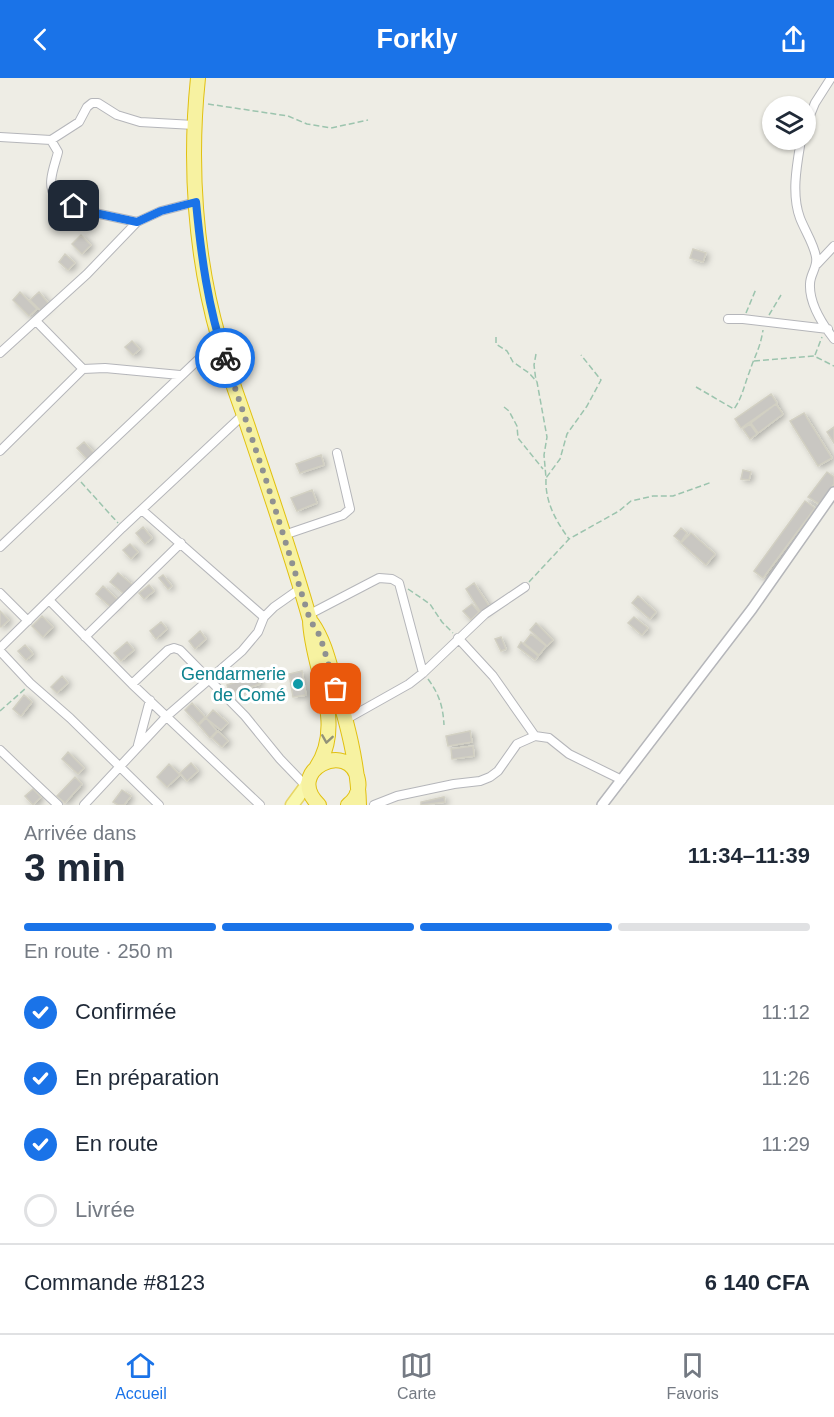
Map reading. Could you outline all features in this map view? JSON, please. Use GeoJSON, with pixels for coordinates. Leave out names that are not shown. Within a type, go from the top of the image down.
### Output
{"type":"FeatureCollection","features":[{"type":"Feature","properties":{"kind":"highway"},"geometry":{"type":"LineString","coordinates":[[198,78],[194,125],[196,202],[204,269],[219,340],[309,617],[312,643],[329,715],[324,756],[310,778],[310,793],[319,805]]}},
{"type":"Feature","properties":{"kind":"highway"},"geometry":{"type":"LineString","coordinates":[[309,617],[320,636],[345,720],[358,782],[359,805]]}},
{"type":"Feature","properties":{"kind":"highway"},"geometry":{"type":"LineString","coordinates":[[314,770],[328,761],[341,761],[353,768],[358,782],[356,796],[348,805]]}},
{"type":"Feature","properties":{"kind":"main road"},"geometry":{"type":"LineString","coordinates":[[292,805],[314,770]]}},
{"type":"Feature","properties":{"kind":"street"},"geometry":{"type":"LineString","coordinates":[[816,101],[831,78]]}},
{"type":"Feature","properties":{"kind":"street"},"geometry":{"type":"LineString","coordinates":[[0,137],[51,140],[79,122],[87,107],[92,103],[98,103],[117,115],[140,122],[194,125]]}},
{"type":"Feature","properties":{"kind":"street"},"geometry":{"type":"LineString","coordinates":[[51,140],[58,152],[51,183],[55,196],[95,213],[137,222]]}},
{"type":"Feature","properties":{"kind":"street"},"geometry":{"type":"LineString","coordinates":[[800,150],[796,202],[799,217],[816,255],[817,264]]}},
{"type":"Feature","properties":{"kind":"street"},"geometry":{"type":"LineString","coordinates":[[0,353],[87,274],[137,222],[161,211],[196,202]]}},
{"type":"Feature","properties":{"kind":"street"},"geometry":{"type":"LineString","coordinates":[[834,246],[817,264],[810,283],[810,296],[834,339]]}},
{"type":"Feature","properties":{"kind":"street"},"geometry":{"type":"LineString","coordinates":[[728,319],[830,329]]}},
{"type":"Feature","properties":{"kind":"street"},"geometry":{"type":"LineString","coordinates":[[36,321],[83,369]]}},
{"type":"Feature","properties":{"kind":"street"},"geometry":{"type":"LineString","coordinates":[[0,547],[219,340]]}},
{"type":"Feature","properties":{"kind":"street"},"geometry":{"type":"LineString","coordinates":[[0,451],[83,369],[105,368],[180,375]]}},
{"type":"Feature","properties":{"kind":"street"},"geometry":{"type":"LineString","coordinates":[[159,805],[70,718],[30,683],[0,650],[122,528],[244,414]]}},
{"type":"Feature","properties":{"kind":"street"},"geometry":{"type":"LineString","coordinates":[[284,535],[343,515],[350,508],[336,453]]}},
{"type":"Feature","properties":{"kind":"street"},"geometry":{"type":"LineString","coordinates":[[602,805],[752,609],[834,492]]}},
{"type":"Feature","properties":{"kind":"street"},"geometry":{"type":"LineString","coordinates":[[142,510],[264,617]]}},
{"type":"Feature","properties":{"kind":"street"},"geometry":{"type":"LineString","coordinates":[[85,637],[181,543]]}},
{"type":"Feature","properties":{"kind":"street"},"geometry":{"type":"LineString","coordinates":[[309,617],[379,578],[392,579],[399,583],[423,673]]}},
{"type":"Feature","properties":{"kind":"street"},"geometry":{"type":"LineString","coordinates":[[345,720],[392,694],[423,673],[485,614],[525,587]]}},
{"type":"Feature","properties":{"kind":"street"},"geometry":{"type":"LineString","coordinates":[[84,805],[167,716],[228,664],[251,641],[264,617],[274,607],[301,588]]}},
{"type":"Feature","properties":{"kind":"street"},"geometry":{"type":"LineString","coordinates":[[0,593],[28,621]]}},
{"type":"Feature","properties":{"kind":"street"},"geometry":{"type":"LineString","coordinates":[[49,600],[132,684],[260,805]]}},
{"type":"Feature","properties":{"kind":"street"},"geometry":{"type":"LineString","coordinates":[[458,638],[493,676],[535,736]]}},
{"type":"Feature","properties":{"kind":"street"},"geometry":{"type":"LineString","coordinates":[[132,684],[168,650],[174,648],[180,650],[210,679],[306,786]]}},
{"type":"Feature","properties":{"kind":"street"},"geometry":{"type":"LineString","coordinates":[[137,746],[150,700]]}},
{"type":"Feature","properties":{"kind":"street"},"geometry":{"type":"LineString","coordinates":[[374,805],[415,791],[480,781],[498,771],[517,744],[535,736],[549,738],[577,758],[622,780]]}},
{"type":"Feature","properties":{"kind":"street"},"geometry":{"type":"LineString","coordinates":[[0,750],[58,805]]}},
{"type":"Feature","properties":{"kind":"path"},"geometry":{"type":"LineString","coordinates":[[195,102],[288,116],[308,124],[332,128],[368,120]]}},
{"type":"Feature","properties":{"kind":"path"},"geometry":{"type":"LineString","coordinates":[[743,319],[756,289]]}},
{"type":"Feature","properties":{"kind":"path"},"geometry":{"type":"LineString","coordinates":[[776,304],[781,295]]}},
{"type":"Feature","properties":{"kind":"path"},"geometry":{"type":"LineString","coordinates":[[814,357],[830,329]]}},
{"type":"Feature","properties":{"kind":"path"},"geometry":{"type":"LineString","coordinates":[[696,387],[734,409],[741,398],[758,353],[762,334]]}},
{"type":"Feature","properties":{"kind":"path"},"geometry":{"type":"LineString","coordinates":[[496,337],[496,344],[507,351],[513,362],[537,382]]}},
{"type":"Feature","properties":{"kind":"path"},"geometry":{"type":"LineString","coordinates":[[536,354],[534,365],[548,437],[544,470],[545,487],[553,517],[569,539]]}},
{"type":"Feature","properties":{"kind":"path"},"geometry":{"type":"LineString","coordinates":[[546,478],[560,459],[567,434],[600,380],[581,355]]}},
{"type":"Feature","properties":{"kind":"path"},"geometry":{"type":"LineString","coordinates":[[754,361],[814,357],[834,366]]}},
{"type":"Feature","properties":{"kind":"path"},"geometry":{"type":"LineString","coordinates":[[504,407],[509,411],[517,426],[518,438],[544,470]]}},
{"type":"Feature","properties":{"kind":"path"},"geometry":{"type":"LineString","coordinates":[[75,475],[122,528]]}},
{"type":"Feature","properties":{"kind":"path"},"geometry":{"type":"LineString","coordinates":[[525,587],[569,539],[610,516],[631,501],[653,496],[673,496],[712,482]]}},
{"type":"Feature","properties":{"kind":"path"},"geometry":{"type":"LineString","coordinates":[[399,583],[430,604],[442,622],[458,638]]}},
{"type":"Feature","properties":{"kind":"path"},"geometry":{"type":"LineString","coordinates":[[423,673],[436,690],[443,705],[444,724]]}},
{"type":"Feature","properties":{"kind":"path"},"geometry":{"type":"LineString","coordinates":[[0,711],[30,683]]}},
{"type":"Feature","properties":{"kind":"building"},"geometry":{"type":"Polygon","coordinates":[[[81,235],[91,245],[82,254],[72,244],[81,235]]]}},
{"type":"Feature","properties":{"kind":"building"},"geometry":{"type":"Polygon","coordinates":[[[693,249],[706,253],[703,262],[690,258],[693,249]]]}},
{"type":"Feature","properties":{"kind":"building"},"geometry":{"type":"Polygon","coordinates":[[[65,254],[75,263],[68,270],[59,262],[65,254]]]}},
{"type":"Feature","properties":{"kind":"building"},"geometry":{"type":"Polygon","coordinates":[[[20,292],[37,309],[29,316],[13,300],[20,292]]]}},
{"type":"Feature","properties":{"kind":"building"},"geometry":{"type":"Polygon","coordinates":[[[39,292],[49,304],[41,311],[30,300],[39,292]]]}},
{"type":"Feature","properties":{"kind":"building"},"geometry":{"type":"Polygon","coordinates":[[[132,341],[140,349],[133,355],[125,347],[132,341]]]}},
{"type":"Feature","properties":{"kind":"building"},"geometry":{"type":"Polygon","coordinates":[[[771,394],[777,403],[741,428],[735,419],[771,394]]]}},
{"type":"Feature","properties":{"kind":"building"},"geometry":{"type":"Polygon","coordinates":[[[776,404],[783,414],[758,433],[751,423],[776,404]]]}},
{"type":"Feature","properties":{"kind":"building"},"geometry":{"type":"Polygon","coordinates":[[[804,413],[832,458],[818,466],[790,421],[804,413]]]}},
{"type":"Feature","properties":{"kind":"building"},"geometry":{"type":"Polygon","coordinates":[[[750,424],[757,434],[750,439],[743,429],[750,424]]]}},
{"type":"Feature","properties":{"kind":"building"},"geometry":{"type":"Polygon","coordinates":[[[834,427],[834,443],[827,432],[834,427]]]}},
{"type":"Feature","properties":{"kind":"building"},"geometry":{"type":"Polygon","coordinates":[[[84,442],[94,453],[88,460],[77,448],[84,442]]]}},
{"type":"Feature","properties":{"kind":"building"},"geometry":{"type":"Polygon","coordinates":[[[321,455],[324,465],[300,473],[296,464],[321,455]]]}},
{"type":"Feature","properties":{"kind":"building"},"geometry":{"type":"Polygon","coordinates":[[[743,470],[751,472],[749,480],[741,479],[743,470]]]}},
{"type":"Feature","properties":{"kind":"building"},"geometry":{"type":"Polygon","coordinates":[[[827,472],[834,477],[834,484],[819,504],[808,497],[827,472]]]}},
{"type":"Feature","properties":{"kind":"building"},"geometry":{"type":"Polygon","coordinates":[[[312,490],[317,503],[297,511],[291,498],[312,490]]]}},
{"type":"Feature","properties":{"kind":"building"},"geometry":{"type":"Polygon","coordinates":[[[805,501],[815,508],[763,578],[754,571],[805,501]]]}},
{"type":"Feature","properties":{"kind":"building"},"geometry":{"type":"Polygon","coordinates":[[[143,527],[152,538],[145,544],[136,533],[143,527]]]}},
{"type":"Feature","properties":{"kind":"building"},"geometry":{"type":"Polygon","coordinates":[[[681,528],[687,533],[681,542],[674,536],[681,528]]]}},
{"type":"Feature","properties":{"kind":"building"},"geometry":{"type":"Polygon","coordinates":[[[691,533],[715,554],[706,565],[681,543],[691,533]]]}},
{"type":"Feature","properties":{"kind":"building"},"geometry":{"type":"Polygon","coordinates":[[[130,544],[138,552],[131,559],[123,550],[130,544]]]}},
{"type":"Feature","properties":{"kind":"building"},"geometry":{"type":"Polygon","coordinates":[[[118,573],[133,585],[125,595],[110,582],[118,573]]]}},
{"type":"Feature","properties":{"kind":"building"},"geometry":{"type":"Polygon","coordinates":[[[163,575],[172,586],[168,589],[159,578],[163,575]]]}},
{"type":"Feature","properties":{"kind":"building"},"geometry":{"type":"Polygon","coordinates":[[[474,583],[490,607],[481,613],[466,589],[474,583]]]}},
{"type":"Feature","properties":{"kind":"building"},"geometry":{"type":"Polygon","coordinates":[[[149,585],[154,591],[144,599],[139,593],[149,585]]]}},
{"type":"Feature","properties":{"kind":"building"},"geometry":{"type":"Polygon","coordinates":[[[103,586],[119,601],[112,608],[96,594],[103,586]]]}},
{"type":"Feature","properties":{"kind":"building"},"geometry":{"type":"Polygon","coordinates":[[[638,596],[656,612],[650,619],[632,603],[638,596]]]}},
{"type":"Feature","properties":{"kind":"building"},"geometry":{"type":"Polygon","coordinates":[[[472,604],[479,612],[471,620],[463,611],[472,604]]]}},
{"type":"Feature","properties":{"kind":"building"},"geometry":{"type":"Polygon","coordinates":[[[0,611],[9,620],[1,627],[0,626],[0,611]]]}},
{"type":"Feature","properties":{"kind":"building"},"geometry":{"type":"Polygon","coordinates":[[[42,616],[53,627],[43,637],[32,626],[42,616]]]}},
{"type":"Feature","properties":{"kind":"building"},"geometry":{"type":"Polygon","coordinates":[[[634,617],[648,628],[642,635],[628,623],[634,617]]]}},
{"type":"Feature","properties":{"kind":"building"},"geometry":{"type":"Polygon","coordinates":[[[161,622],[167,629],[156,639],[150,631],[161,622]]]}},
{"type":"Feature","properties":{"kind":"building"},"geometry":{"type":"Polygon","coordinates":[[[536,623],[553,640],[547,646],[530,630],[536,623]]]}},
{"type":"Feature","properties":{"kind":"building"},"geometry":{"type":"Polygon","coordinates":[[[200,631],[206,639],[195,649],[189,641],[200,631]]]}},
{"type":"Feature","properties":{"kind":"building"},"geometry":{"type":"Polygon","coordinates":[[[531,634],[546,646],[539,655],[524,643],[531,634]]]}},
{"type":"Feature","properties":{"kind":"building"},"geometry":{"type":"Polygon","coordinates":[[[501,637],[506,649],[501,651],[495,639],[501,637]]]}},
{"type":"Feature","properties":{"kind":"building"},"geometry":{"type":"Polygon","coordinates":[[[127,642],[134,650],[121,661],[114,653],[127,642]]]}},
{"type":"Feature","properties":{"kind":"building"},"geometry":{"type":"Polygon","coordinates":[[[521,642],[538,656],[535,660],[518,647],[521,642]]]}},
{"type":"Feature","properties":{"kind":"building"},"geometry":{"type":"Polygon","coordinates":[[[25,645],[33,654],[26,660],[18,651],[25,645]]]}},
{"type":"Feature","properties":{"kind":"building","name":"Gendarmerie de Comé"},"geometry":{"type":"Polygon","coordinates":[[[302,671],[306,695],[293,697],[289,674],[302,671]]]}},
{"type":"Feature","properties":{"kind":"building"},"geometry":{"type":"Polygon","coordinates":[[[257,675],[260,684],[230,694],[227,685],[257,675]]]}},
{"type":"Feature","properties":{"kind":"building"},"geometry":{"type":"Polygon","coordinates":[[[62,676],[68,683],[57,693],[51,687],[62,676]]]}},
{"type":"Feature","properties":{"kind":"building"},"geometry":{"type":"Polygon","coordinates":[[[24,695],[32,702],[21,716],[13,709],[24,695]]]}},
{"type":"Feature","properties":{"kind":"building"},"geometry":{"type":"Polygon","coordinates":[[[192,703],[205,717],[198,724],[185,710],[192,703]]]}},
{"type":"Feature","properties":{"kind":"building"},"geometry":{"type":"Polygon","coordinates":[[[213,710],[228,723],[221,730],[206,718],[213,710]]]}},
{"type":"Feature","properties":{"kind":"building"},"geometry":{"type":"Polygon","coordinates":[[[206,718],[217,731],[210,738],[199,725],[206,718]]]}},
{"type":"Feature","properties":{"kind":"building"},"geometry":{"type":"Polygon","coordinates":[[[218,731],[228,741],[222,747],[212,738],[218,731]]]}},
{"type":"Feature","properties":{"kind":"building"},"geometry":{"type":"Polygon","coordinates":[[[470,731],[472,742],[448,746],[446,736],[470,731]]]}},
{"type":"Feature","properties":{"kind":"building"},"geometry":{"type":"Polygon","coordinates":[[[473,746],[474,756],[452,759],[451,749],[473,746]]]}},
{"type":"Feature","properties":{"kind":"building"},"geometry":{"type":"Polygon","coordinates":[[[68,752],[84,768],[78,774],[62,759],[68,752]]]}},
{"type":"Feature","properties":{"kind":"building"},"geometry":{"type":"Polygon","coordinates":[[[191,763],[198,771],[187,781],[180,773],[191,763]]]}},
{"type":"Feature","properties":{"kind":"building"},"geometry":{"type":"Polygon","coordinates":[[[169,764],[180,775],[167,787],[157,777],[169,764]]]}},
{"type":"Feature","properties":{"kind":"building"},"geometry":{"type":"Polygon","coordinates":[[[75,777],[82,784],[65,803],[57,796],[75,777]]]}},
{"type":"Feature","properties":{"kind":"building"},"geometry":{"type":"Polygon","coordinates":[[[33,789],[41,797],[33,805],[25,796],[33,789]]]}},
{"type":"Feature","properties":{"kind":"building"},"geometry":{"type":"Polygon","coordinates":[[[122,790],[131,796],[124,805],[118,805],[113,802],[122,790]]]}},
{"type":"Feature","properties":{"kind":"building"},"geometry":{"type":"Polygon","coordinates":[[[444,797],[445,802],[421,805],[421,802],[444,797]]]}},
{"type":"Feature","properties":{"kind":"way so far"},"geometry":{"type":"LineString","coordinates":[[225,358],[310,620],[320,636],[336,689]]}},
{"type":"Feature","properties":{"kind":"place","name":"Gendarmerie de Comé"},"geometry":{"type":"Point","coordinates":[298,684]}},
{"type":"Feature","properties":{"kind":"route"},"geometry":{"type":"LineString","coordinates":[[74,206],[137,222],[161,211],[196,202],[207,288],[225,358]]}}]}
